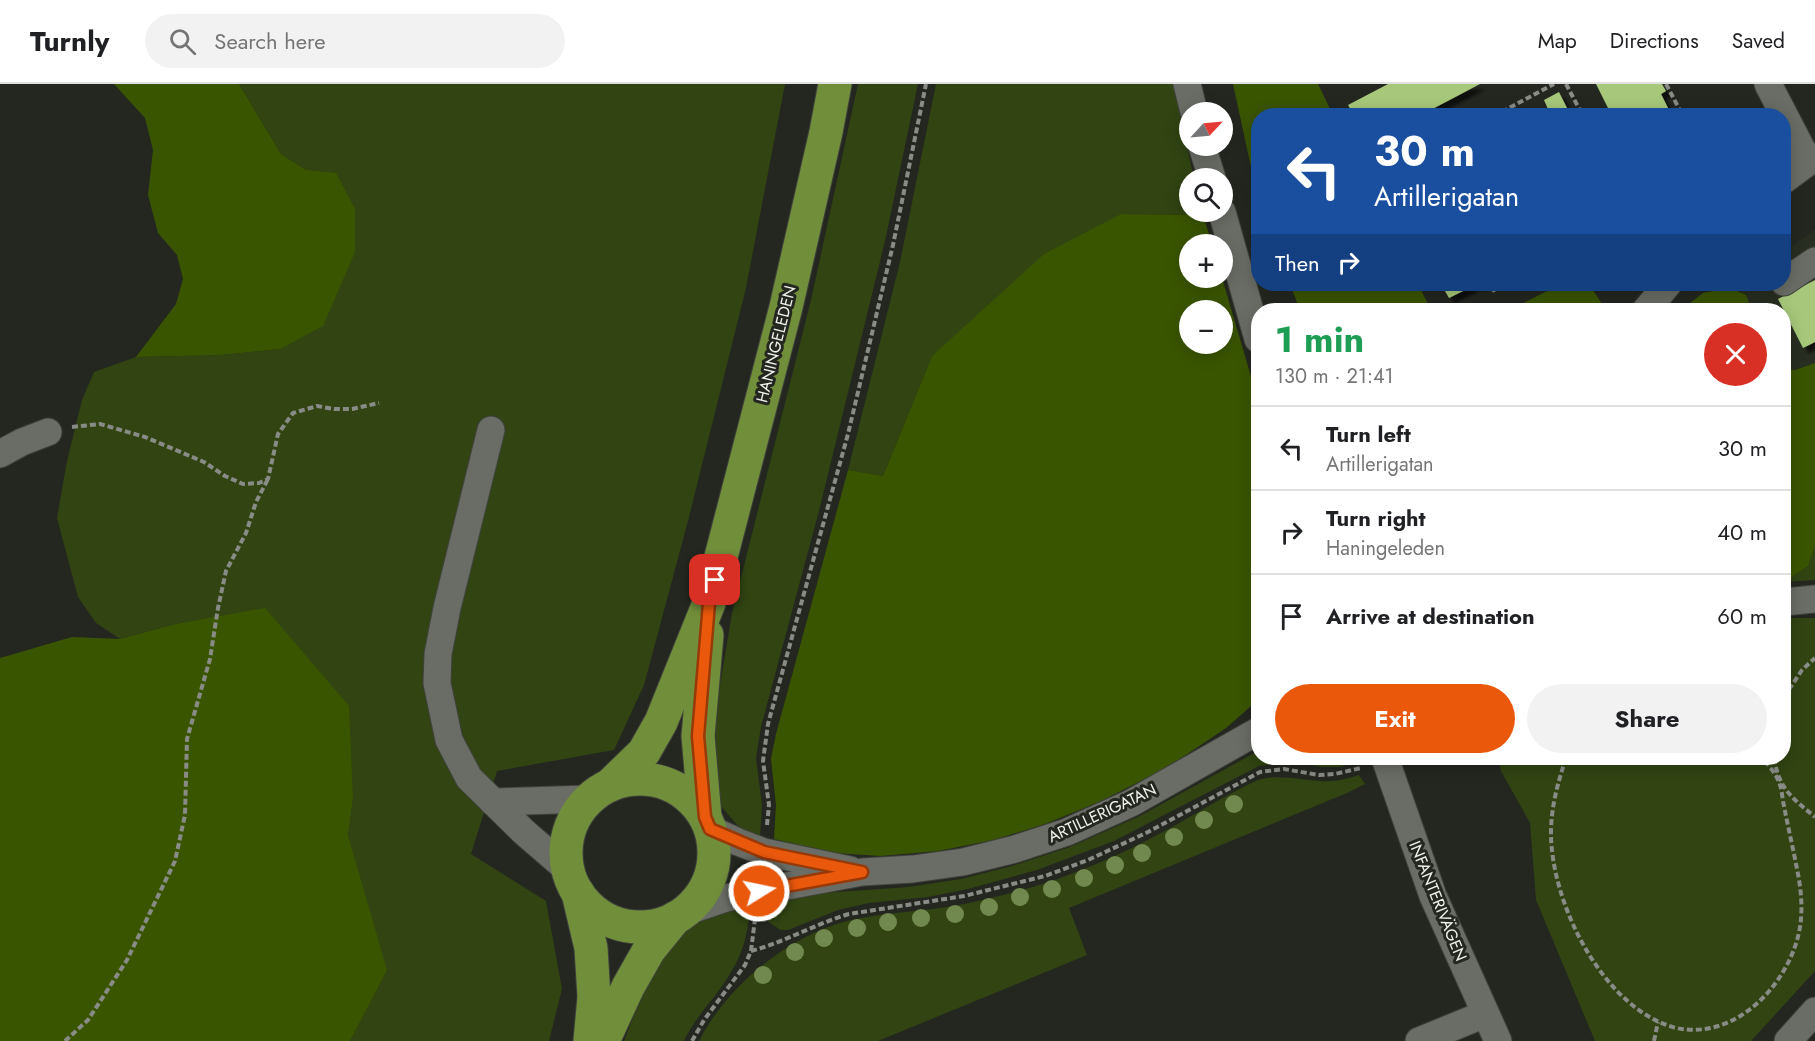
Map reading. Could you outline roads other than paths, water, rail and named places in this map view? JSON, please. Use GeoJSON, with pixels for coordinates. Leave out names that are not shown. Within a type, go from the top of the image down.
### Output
{"type":"FeatureCollection","features":[{"type":"Feature","properties":{"kind":"main road","name":"HANINGELEDEN"},"geometry":{"type":"LineString","coordinates":[[599,792],[644,752],[662,722],[709,603],[786,307],[835,84]]}},
{"type":"Feature","properties":{"kind":"main road","name":"HANINGELEDEN"},"geometry":{"type":"LineString","coordinates":[[708,823],[698,736],[709,603]]}},
{"type":"Feature","properties":{"kind":"main road"},"geometry":{"type":"LineString","coordinates":[[590,1041],[594,997],[591,948],[573,882],[567,844],[573,820],[599,792],[637,778],[664,782],[688,796],[708,823],[714,847],[713,866],[708,883],[698,899],[680,915],[649,950],[628,987],[603,1041]]}},
{"type":"Feature","properties":{"kind":"main road"},"geometry":{"type":"LineString","coordinates":[[573,882],[597,913],[622,924],[649,926],[680,915]]}},
{"type":"Feature","properties":{"kind":"street"},"geometry":{"type":"LineString","coordinates":[[1187,84],[1192,102]]}},
{"type":"Feature","properties":{"kind":"street"},"geometry":{"type":"LineString","coordinates":[[1768,84],[1782,108]]}},
{"type":"Feature","properties":{"kind":"street"},"geometry":{"type":"LineString","coordinates":[[1791,124],[1811,159],[1791,175]]}},
{"type":"Feature","properties":{"kind":"street"},"geometry":{"type":"LineString","coordinates":[[1224,222],[1251,315]]}},
{"type":"Feature","properties":{"kind":"street"},"geometry":{"type":"LineString","coordinates":[[1791,277],[1815,261]]}},
{"type":"Feature","properties":{"kind":"street"},"geometry":{"type":"LineString","coordinates":[[1652,303],[1662,291]]}},
{"type":"Feature","properties":{"kind":"street"},"geometry":{"type":"LineString","coordinates":[[491,430],[447,608],[438,654],[437,682],[449,740],[469,778],[573,882]]}},
{"type":"Feature","properties":{"kind":"street"},"geometry":{"type":"LineString","coordinates":[[0,454],[48,432]]}},
{"type":"Feature","properties":{"kind":"street"},"geometry":{"type":"LineString","coordinates":[[1791,601],[1815,599]]}},
{"type":"Feature","properties":{"kind":"street","name":"ARTILLERIGATAN"},"geometry":{"type":"LineString","coordinates":[[680,915],[726,898],[759,891],[862,872],[913,869],[963,862],[1015,849],[1067,832],[1131,802],[1251,735]]}},
{"type":"Feature","properties":{"kind":"street","name":"INFANTERIVÄGEN"},"geometry":{"type":"LineString","coordinates":[[1387,765],[1433,896],[1498,1041]]}},
{"type":"Feature","properties":{"kind":"street"},"geometry":{"type":"LineString","coordinates":[[493,802],[599,792]]}},
{"type":"Feature","properties":{"kind":"street","name":"ARTILLERIGATAN"},"geometry":{"type":"LineString","coordinates":[[708,823],[764,852],[862,872]]}},
{"type":"Feature","properties":{"kind":"street"},"geometry":{"type":"LineString","coordinates":[[1788,1041],[1815,1011]]}},
{"type":"Feature","properties":{"kind":"street"},"geometry":{"type":"LineString","coordinates":[[1419,1041],[1485,1014]]}}]}
